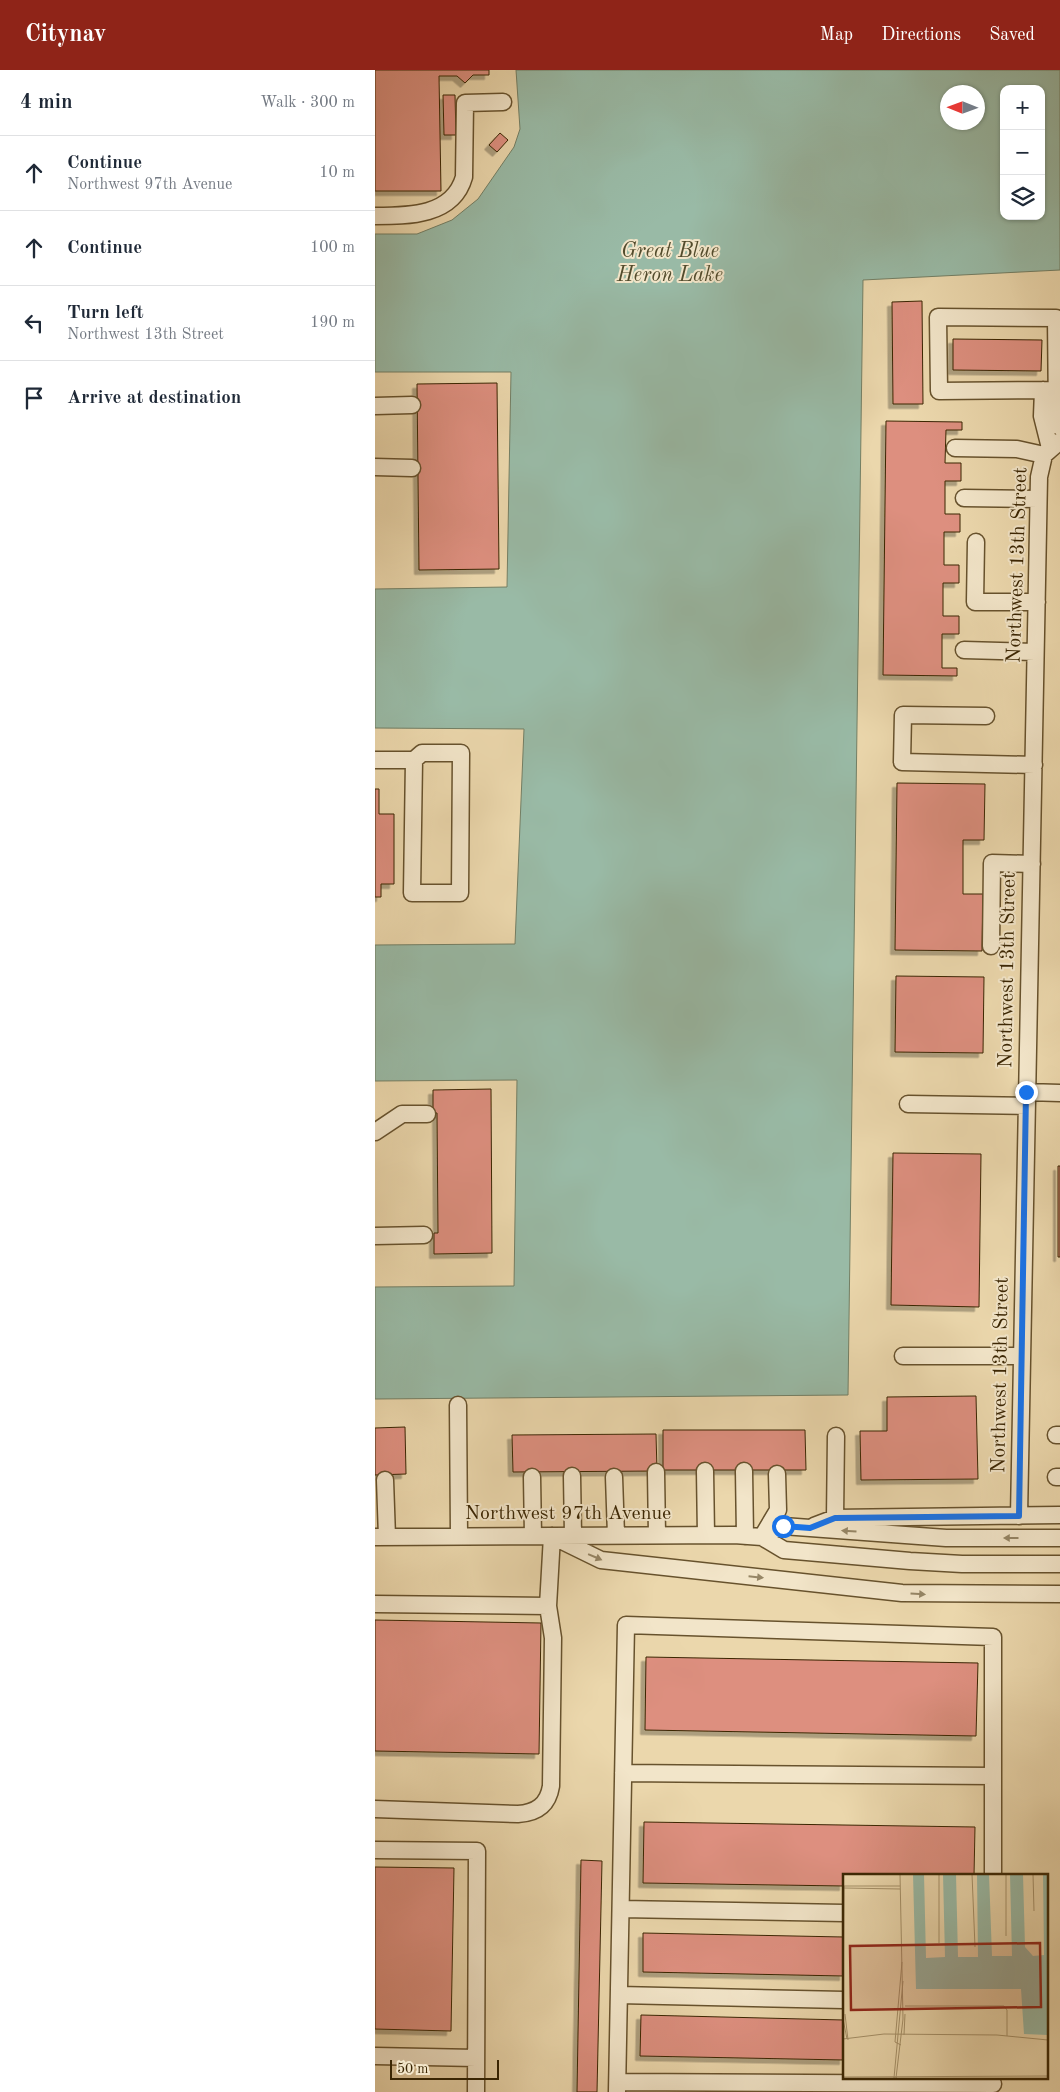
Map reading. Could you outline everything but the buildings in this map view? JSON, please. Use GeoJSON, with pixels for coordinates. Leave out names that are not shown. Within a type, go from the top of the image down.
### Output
{"type":"FeatureCollection","features":[{"type":"Feature","properties":{"kind":"street"},"geometry":{"type":"LineString","coordinates":[[375,216],[422,214],[454,196],[461,188],[465,177],[465,103],[503,102]]}},
{"type":"Feature","properties":{"kind":"street"},"geometry":{"type":"LineString","coordinates":[[955,448],[1051,448],[1043,416],[1050,390],[1056,318],[938,317],[939,391],[1050,390]]}},
{"type":"Feature","properties":{"kind":"street"},"geometry":{"type":"LineString","coordinates":[[1050,390],[1060,427]]}},
{"type":"Feature","properties":{"kind":"street"},"geometry":{"type":"LineString","coordinates":[[375,406],[412,405]]}},
{"type":"Feature","properties":{"kind":"street","name":"Northwest 13th Street"},"geometry":{"type":"LineString","coordinates":[[1019,1516],[1038,499],[1040,466],[1051,448]]}},
{"type":"Feature","properties":{"kind":"street"},"geometry":{"type":"LineString","coordinates":[[375,467],[412,468]]}},
{"type":"Feature","properties":{"kind":"street"},"geometry":{"type":"LineString","coordinates":[[964,498],[1038,499]]}},
{"type":"Feature","properties":{"kind":"street"},"geometry":{"type":"LineString","coordinates":[[976,542],[975,602],[1037,602]]}},
{"type":"Feature","properties":{"kind":"street"},"geometry":{"type":"LineString","coordinates":[[964,650],[1035,652]]}},
{"type":"Feature","properties":{"kind":"street"},"geometry":{"type":"LineString","coordinates":[[986,716],[903,715],[902,762],[1034,765]]}},
{"type":"Feature","properties":{"kind":"street"},"geometry":{"type":"LineString","coordinates":[[375,760],[414,760],[422,753],[461,753],[460,893],[412,893],[414,760]]}},
{"type":"Feature","properties":{"kind":"street"},"geometry":{"type":"LineString","coordinates":[[991,946],[992,863],[1032,864]]}},
{"type":"Feature","properties":{"kind":"street"},"geometry":{"type":"LineString","coordinates":[[908,1104],[1026,1099],[1060,1093]]}},
{"type":"Feature","properties":{"kind":"street"},"geometry":{"type":"LineString","coordinates":[[375,1132],[402,1114],[427,1114]]}},
{"type":"Feature","properties":{"kind":"street"},"geometry":{"type":"LineString","coordinates":[[375,1236],[424,1235]]}},
{"type":"Feature","properties":{"kind":"street"},"geometry":{"type":"LineString","coordinates":[[903,1356],[1023,1356]]}},
{"type":"Feature","properties":{"kind":"street"},"geometry":{"type":"LineString","coordinates":[[458,1405],[459,1536]]}},
{"type":"Feature","properties":{"kind":"street"},"geometry":{"type":"LineString","coordinates":[[835,1518],[836,1436]]}},
{"type":"Feature","properties":{"kind":"street"},"geometry":{"type":"LineString","coordinates":[[705,1471],[706,1534]]}},
{"type":"Feature","properties":{"kind":"street"},"geometry":{"type":"LineString","coordinates":[[744,1471],[745,1536]]}},
{"type":"Feature","properties":{"kind":"street"},"geometry":{"type":"LineString","coordinates":[[656,1472],[657,1535]]}},
{"type":"Feature","properties":{"kind":"street"},"geometry":{"type":"LineString","coordinates":[[762,1537],[778,1510],[777,1474]]}},
{"type":"Feature","properties":{"kind":"street"},"geometry":{"type":"LineString","coordinates":[[572,1476],[573,1536]]}},
{"type":"Feature","properties":{"kind":"street"},"geometry":{"type":"LineString","coordinates":[[614,1477],[616,1535]]}},
{"type":"Feature","properties":{"kind":"street"},"geometry":{"type":"LineString","coordinates":[[532,1478],[533,1536]]}},
{"type":"Feature","properties":{"kind":"street"},"geometry":{"type":"LineString","coordinates":[[381,1537],[385,1480]]}},
{"type":"Feature","properties":{"kind":"street"},"geometry":{"type":"LineString","coordinates":[[810,1528],[835,1518],[1060,1516]]}},
{"type":"Feature","properties":{"kind":"street","name":"Northwest 97th Avenue"},"geometry":{"type":"LineString","coordinates":[[762,1537],[783,1526],[946,1538],[1060,1538]]}},
{"type":"Feature","properties":{"kind":"street","name":"Northwest 97th Avenue"},"geometry":{"type":"LineString","coordinates":[[381,1537],[706,1534],[762,1537],[784,1550],[962,1564],[1060,1564]]}},
{"type":"Feature","properties":{"kind":"street"},"geometry":{"type":"LineString","coordinates":[[375,1809],[518,1814],[534,1811],[546,1801],[551,1786],[553,1648],[548,1606],[551,1536],[601,1560],[910,1593],[1060,1594]]}},
{"type":"Feature","properties":{"kind":"street"},"geometry":{"type":"LineString","coordinates":[[375,1604],[548,1606]]}},
{"type":"Feature","properties":{"kind":"street"},"geometry":{"type":"LineString","coordinates":[[993,1874],[993,1636],[625,1625],[617,2087],[993,2085]]}},
{"type":"Feature","properties":{"kind":"street"},"geometry":{"type":"LineString","coordinates":[[623,1773],[993,1776]]}},
{"type":"Feature","properties":{"kind":"street"},"geometry":{"type":"LineString","coordinates":[[375,1850],[477,1851],[476,2092]]}},
{"type":"Feature","properties":{"kind":"street"},"geometry":{"type":"LineString","coordinates":[[621,1909],[843,1913]]}},
{"type":"Feature","properties":{"kind":"street"},"geometry":{"type":"LineString","coordinates":[[619,1994],[843,2000]]}},
{"type":"Feature","properties":{"kind":"street"},"geometry":{"type":"LineString","coordinates":[[375,2056],[476,2058]]}},
{"type":"Feature","properties":{"kind":"water","name":"Great Blue Heron Lake"},"geometry":{"type":"Polygon","coordinates":[[[516,70],[1060,70],[1060,270],[863,280],[848,1395],[375,1399],[375,1287],[514,1286],[517,1080],[375,1081],[375,945],[515,944],[524,729],[375,728],[375,589],[507,587],[511,372],[375,372],[375,234],[417,234],[452,220],[478,199],[514,147],[520,129],[516,70]]]}},
{"type":"Feature","properties":{"kind":"route"},"geometry":{"type":"LineString","coordinates":[[783,1526],[810,1528],[835,1518],[1019,1516],[1026,1092]]}}]}
